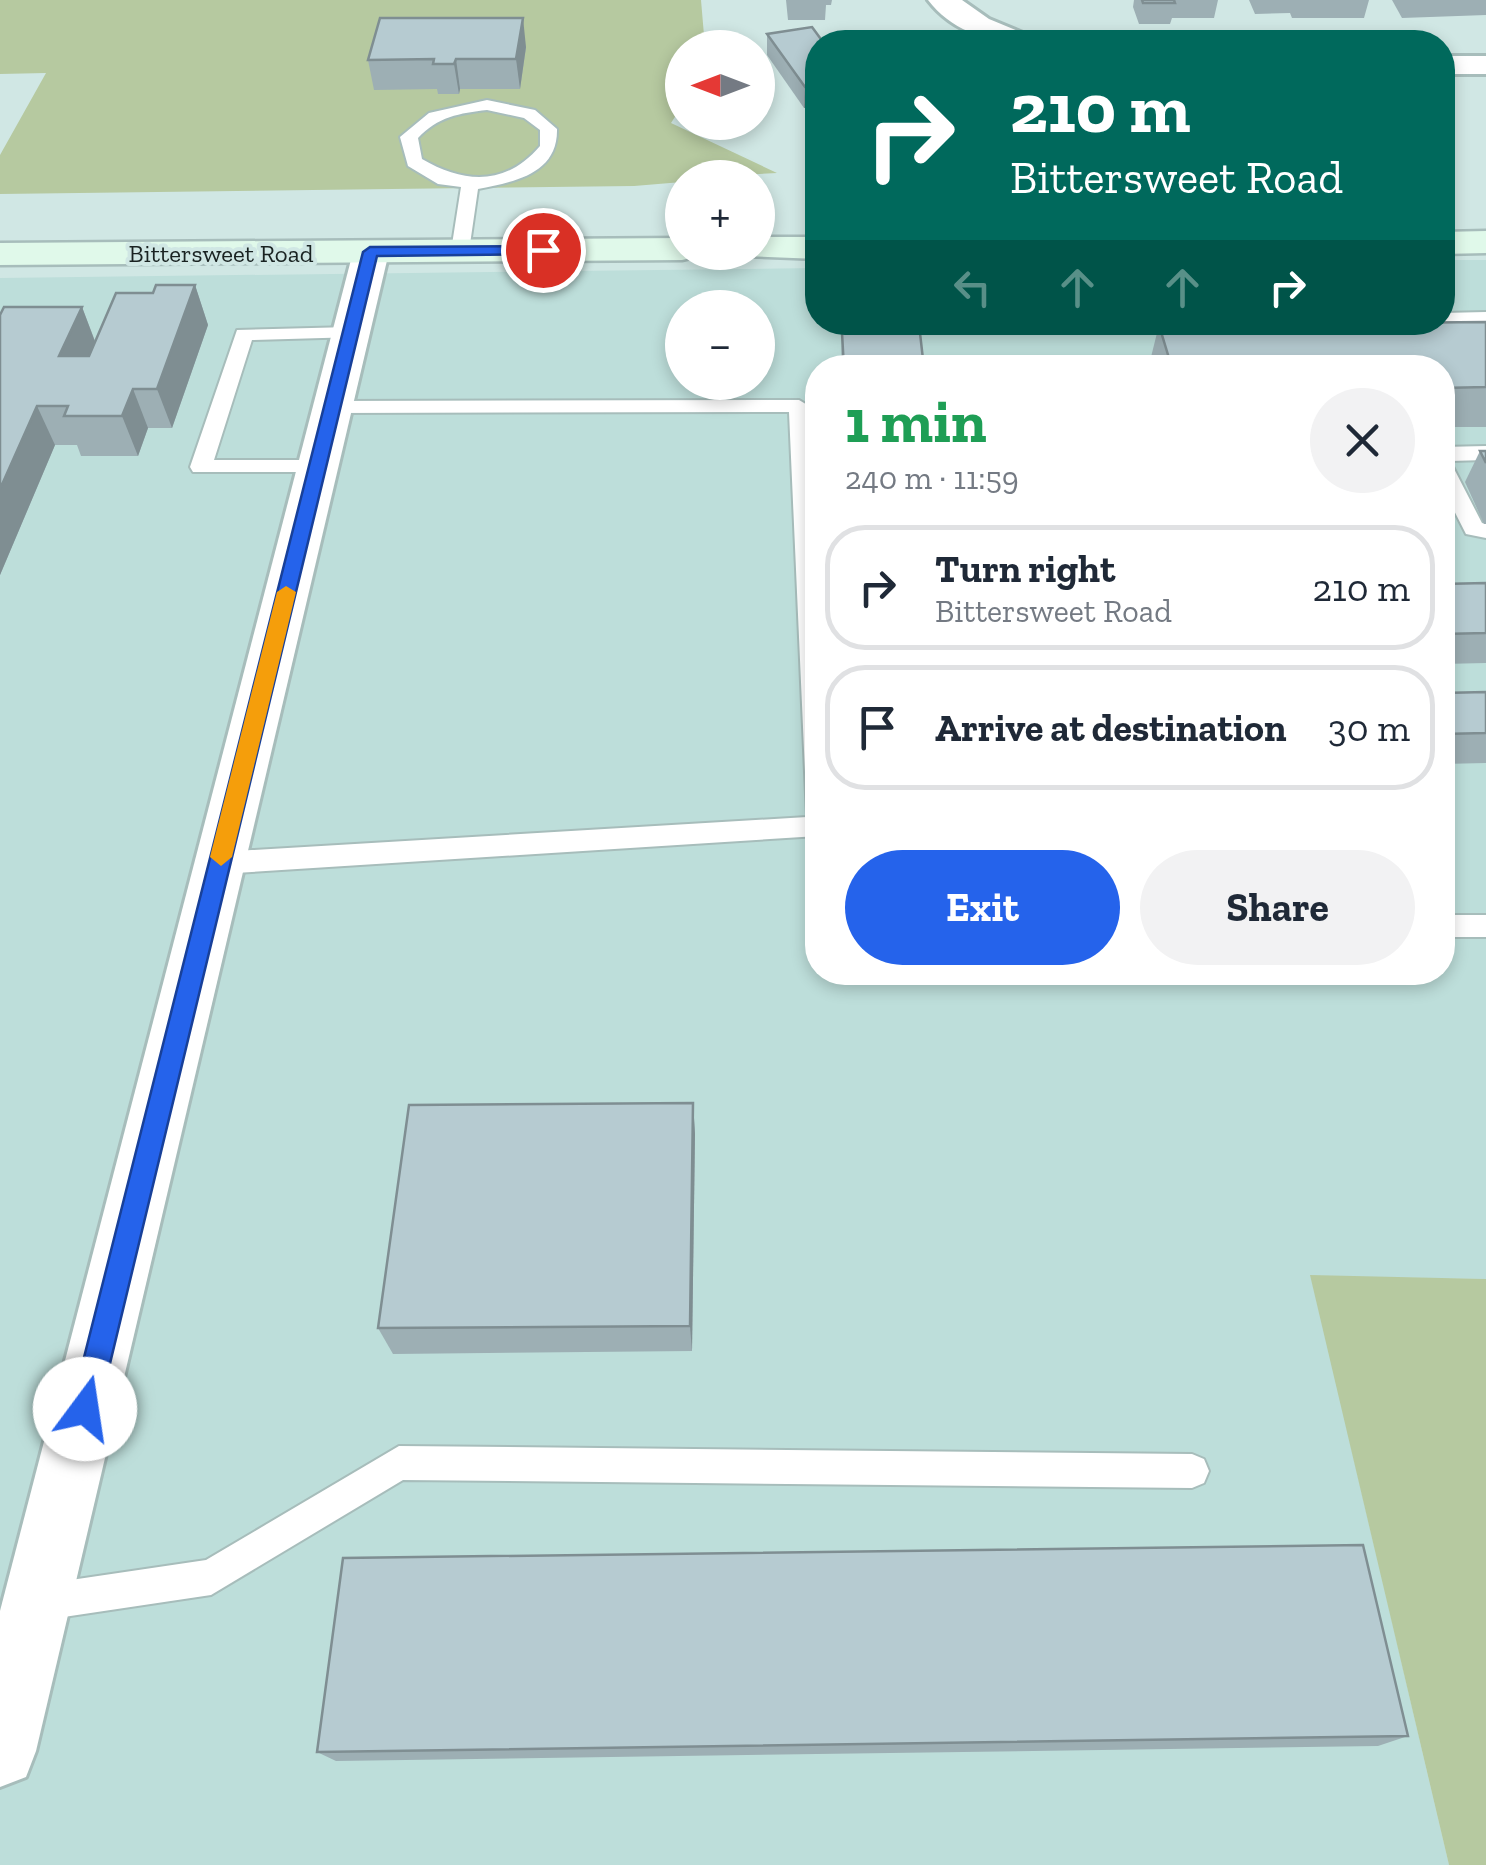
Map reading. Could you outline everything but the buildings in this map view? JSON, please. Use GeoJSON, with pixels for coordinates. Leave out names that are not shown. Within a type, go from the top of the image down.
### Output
{"type":"FeatureCollection","features":[{"type":"Feature","properties":{"kind":"street"},"geometry":{"type":"LineString","coordinates":[[943,0],[987,30]]}},
{"type":"Feature","properties":{"kind":"street"},"geometry":{"type":"LineString","coordinates":[[1455,65],[1486,65]]}},
{"type":"Feature","properties":{"kind":"street"},"geometry":{"type":"LineString","coordinates":[[1455,243],[1486,242]]}},
{"type":"Feature","properties":{"kind":"street"},"geometry":{"type":"LineString","coordinates":[[775,248],[805,248]]}},
{"type":"Feature","properties":{"kind":"street","name":"Bittersweet Road"},"geometry":{"type":"LineString","coordinates":[[0,254],[665,249]]}},
{"type":"Feature","properties":{"kind":"street"},"geometry":{"type":"LineString","coordinates":[[0,1751],[370,252]]}},
{"type":"Feature","properties":{"kind":"lane"},"geometry":{"type":"LineString","coordinates":[[487,105],[532,112],[544,119],[552,144],[534,165],[494,182],[470,184],[445,182],[414,162],[409,136],[419,124],[437,114],[487,105]]}},
{"type":"Feature","properties":{"kind":"lane"},"geometry":{"type":"LineString","coordinates":[[460,251],[470,184]]}},
{"type":"Feature","properties":{"kind":"lane"},"geometry":{"type":"LineString","coordinates":[[1455,319],[1486,318]]}},
{"type":"Feature","properties":{"kind":"lane"},"geometry":{"type":"LineString","coordinates":[[317,467],[202,468],[244,334],[350,334]]}},
{"type":"Feature","properties":{"kind":"lane"},"geometry":{"type":"LineString","coordinates":[[332,407],[799,406],[805,535]]}},
{"type":"Feature","properties":{"kind":"lane"},"geometry":{"type":"LineString","coordinates":[[1455,454],[1486,453]]}},
{"type":"Feature","properties":{"kind":"lane"},"geometry":{"type":"LineString","coordinates":[[1455,490],[1474,529],[1486,531]]}},
{"type":"Feature","properties":{"kind":"lane"},"geometry":{"type":"LineString","coordinates":[[219,863],[805,827]]}},
{"type":"Feature","properties":{"kind":"lane"},"geometry":{"type":"LineString","coordinates":[[1455,926],[1486,926]]}},
{"type":"Feature","properties":{"kind":"lane"},"geometry":{"type":"LineString","coordinates":[[36,1602],[211,1577],[399,1464],[1192,1471]]}},
{"type":"Feature","properties":{"kind":"shaded area"},"geometry":{"type":"Polygon","coordinates":[[[1455,260],[1486,260],[1486,1279],[1311,1276],[1449,1865],[0,1865],[0,278],[805,268],[805,335],[1455,335],[1455,260]]]}},
{"type":"Feature","properties":{"kind":"green space"},"geometry":{"type":"Polygon","coordinates":[[[0,0],[701,0],[704,30],[665,30],[665,140],[707,140],[749,160],[665,160],[665,183],[634,186],[0,194],[0,155],[46,73],[0,74],[0,0]]]}},
{"type":"Feature","properties":{"kind":"green space"},"geometry":{"type":"Polygon","coordinates":[[[1310,1275],[1486,1279],[1486,1865],[1449,1865],[1310,1275]]]}},
{"type":"Feature","properties":{"kind":"slow traffic"},"geometry":{"type":"LineString","coordinates":[[221,857],[286,592]]}},
{"type":"Feature","properties":{"kind":"route"},"geometry":{"type":"LineString","coordinates":[[85,1409],[370,252],[543,250]]}}]}
